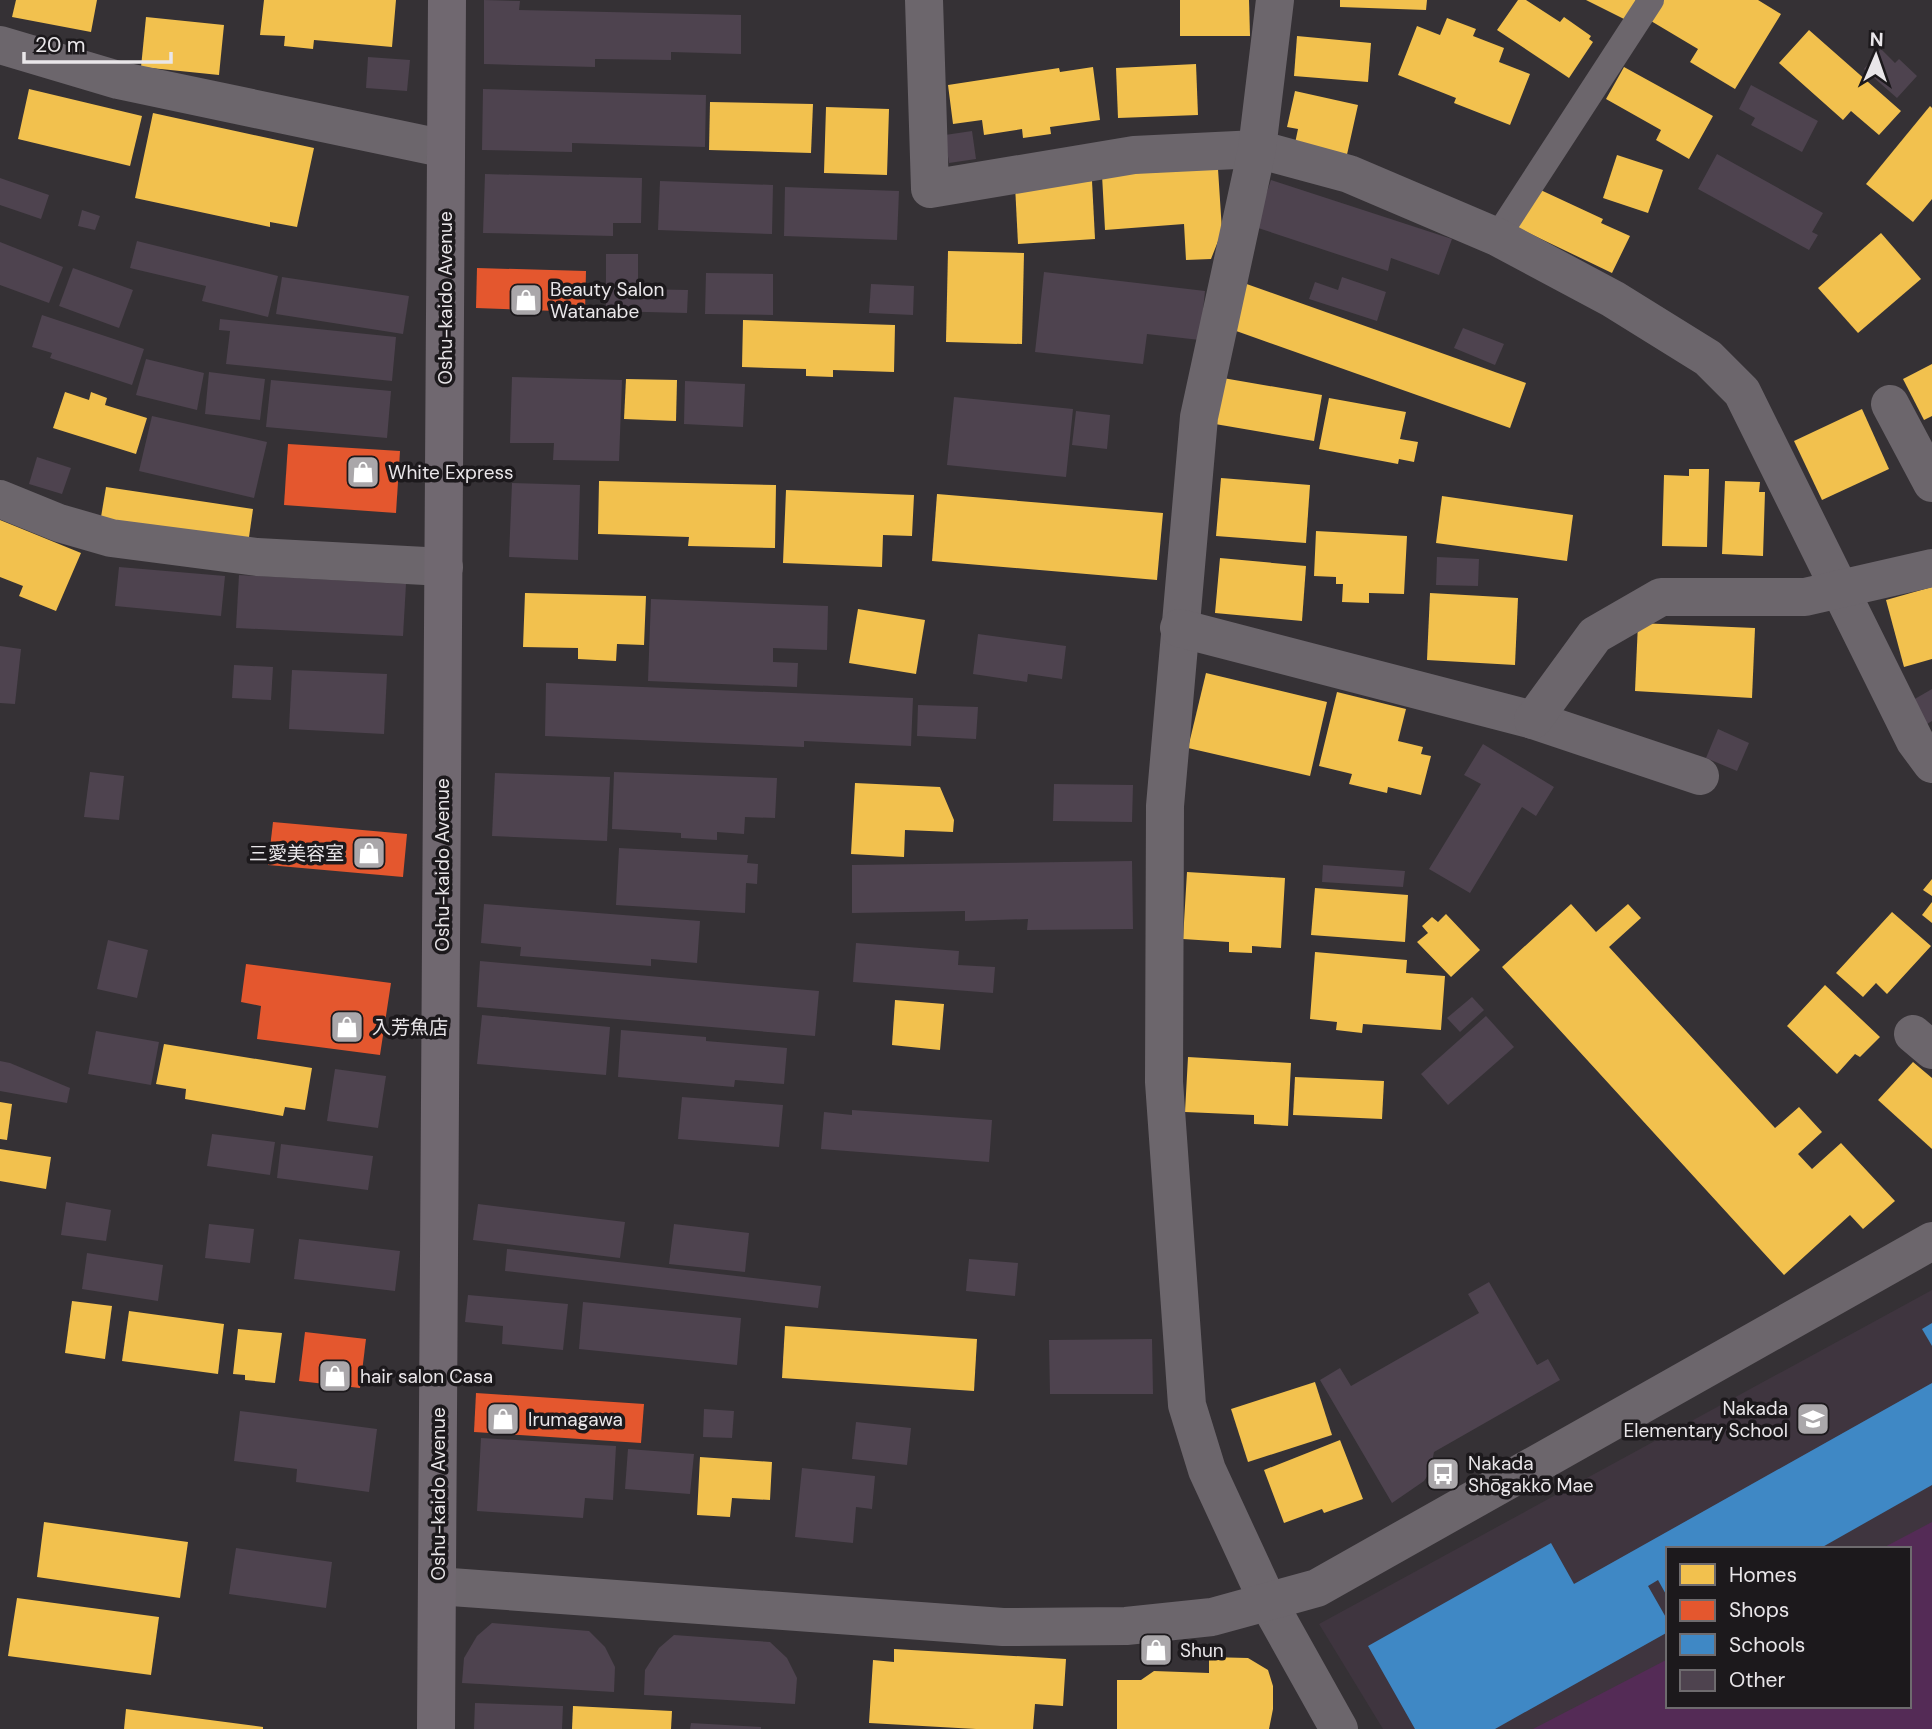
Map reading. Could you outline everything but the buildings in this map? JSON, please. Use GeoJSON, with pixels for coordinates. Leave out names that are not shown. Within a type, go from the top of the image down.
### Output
{"type":"FeatureCollection","features":[{"type":"Feature","properties":{"kind":"main road","name":"Oshu-kaido Avenue"},"geometry":{"type":"LineString","coordinates":[[436,1729],[447,0]]}},
{"type":"Feature","properties":{"kind":"street"},"geometry":{"type":"LineString","coordinates":[[924,0],[930,189],[1134,155],[1257,149],[1349,174],[1497,237],[1614,299],[1708,358],[1742,392],[1915,741],[1932,764]]}},
{"type":"Feature","properties":{"kind":"street"},"geometry":{"type":"LineString","coordinates":[[1275,0],[1257,149],[1199,417],[1165,806],[1164,1083],[1187,1405],[1207,1470],[1268,1602],[1339,1729]]}},
{"type":"Feature","properties":{"kind":"street"},"geometry":{"type":"LineString","coordinates":[[0,46],[118,80],[446,149]]}},
{"type":"Feature","properties":{"kind":"street"},"geometry":{"type":"LineString","coordinates":[[1890,404],[1932,482]]}},
{"type":"Feature","properties":{"kind":"street"},"geometry":{"type":"LineString","coordinates":[[0,499],[60,523],[111,538],[257,556],[444,567]]}},
{"type":"Feature","properties":{"kind":"street"},"geometry":{"type":"LineString","coordinates":[[1533,720],[1595,635],[1661,597],[1805,597],[1932,568]]}},
{"type":"Feature","properties":{"kind":"street"},"geometry":{"type":"LineString","coordinates":[[1179,628],[1533,720],[1700,776]]}},
{"type":"Feature","properties":{"kind":"street"},"geometry":{"type":"LineString","coordinates":[[437,1586],[1003,1627],[1126,1626],[1212,1617],[1317,1588],[1932,1241]]}},
{"type":"Feature","properties":{"kind":"lane"},"geometry":{"type":"LineString","coordinates":[[1497,237],[1651,0]]}},
{"type":"Feature","properties":{"kind":"shaded area","name":"Nakada Elementary School"},"geometry":{"type":"Polygon","coordinates":[[[1932,1290],[1932,1729],[1383,1729],[1319,1624],[1932,1290]]]}},
{"type":"Feature","properties":{"kind":"shaded area"},"geometry":{"type":"Polygon","coordinates":[[[1932,1522],[1932,1729],[1533,1729],[1666,1660],[1666,1708],[1911,1708],[1911,1547],[1885,1547],[1932,1522]]]}},
{"type":"Feature","properties":{"kind":"place","name":"Beauty Salon Watanabe"},"geometry":{"type":"Point","coordinates":[526,300]}},
{"type":"Feature","properties":{"kind":"place","name":"White Express"},"geometry":{"type":"Point","coordinates":[363,472]}},
{"type":"Feature","properties":{"kind":"place","name":"三愛美容室"},"geometry":{"type":"Point","coordinates":[369,853]}},
{"type":"Feature","properties":{"kind":"place","name":"入芳魚店"},"geometry":{"type":"Point","coordinates":[347,1027]}},
{"type":"Feature","properties":{"kind":"place","name":"hair salon Casa"},"geometry":{"type":"Point","coordinates":[335,1376]}},
{"type":"Feature","properties":{"kind":"place","name":"Irumagawa"},"geometry":{"type":"Point","coordinates":[503,1419]}},
{"type":"Feature","properties":{"kind":"place","name":"Nakada Elementary School"},"geometry":{"type":"Point","coordinates":[1813,1419]}},
{"type":"Feature","properties":{"kind":"place","name":"Nakada Shōgakkō Mae"},"geometry":{"type":"Point","coordinates":[1443,1474]}},
{"type":"Feature","properties":{"kind":"place","name":"Shun"},"geometry":{"type":"Point","coordinates":[1156,1650]}}]}
